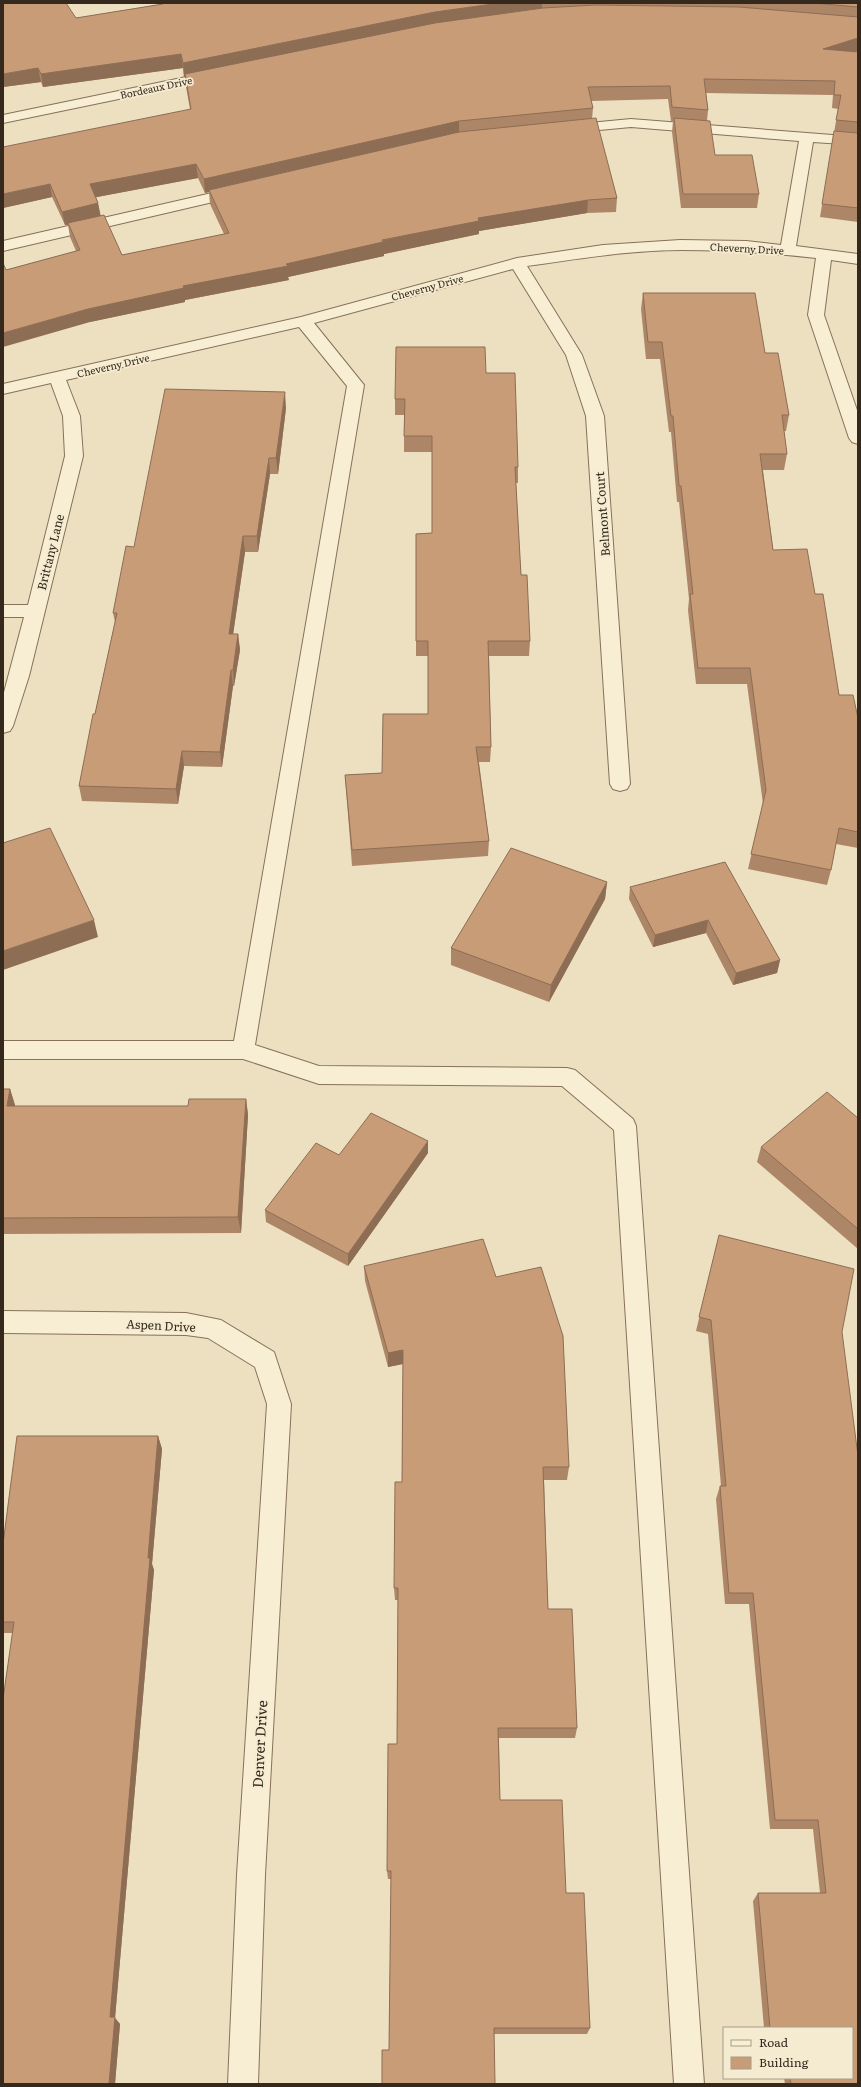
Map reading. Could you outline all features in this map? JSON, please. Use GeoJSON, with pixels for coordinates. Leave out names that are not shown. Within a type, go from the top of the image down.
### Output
{"type":"FeatureCollection","features":[{"type":"Feature","properties":{"kind":"street","name":"Bordeaux Drive"},"geometry":{"type":"LineString","coordinates":[[3,118],[230,72]]}},
{"type":"Feature","properties":{"kind":"street"},"geometry":{"type":"LineString","coordinates":[[553,131],[631,123],[858,140]]}},
{"type":"Feature","properties":{"kind":"street"},"geometry":{"type":"LineString","coordinates":[[788,250],[807,136]]}},
{"type":"Feature","properties":{"kind":"street"},"geometry":{"type":"LineString","coordinates":[[3,246],[250,189]]}},
{"type":"Feature","properties":{"kind":"street","name":"Cheverny Drive"},"geometry":{"type":"LineString","coordinates":[[3,389],[303,321],[517,263],[603,250],[680,245],[746,246],[858,259]]}},
{"type":"Feature","properties":{"kind":"street"},"geometry":{"type":"LineString","coordinates":[[824,254],[816,315],[858,438]]}},
{"type":"Feature","properties":{"kind":"street","name":"Belmont Court"},"geometry":{"type":"LineString","coordinates":[[517,263],[574,355],[585,383],[595,416],[620,784]]}},
{"type":"Feature","properties":{"kind":"street"},"geometry":{"type":"LineString","coordinates":[[243,1050],[356,385],[303,321]]}},
{"type":"Feature","properties":{"kind":"street","name":"Brittany Lane"},"geometry":{"type":"LineString","coordinates":[[3,726],[19,676],[74,456],[74,422],[67,399],[56,378]]}},
{"type":"Feature","properties":{"kind":"street"},"geometry":{"type":"LineString","coordinates":[[3,611],[35,611]]}},
{"type":"Feature","properties":{"kind":"street"},"geometry":{"type":"LineString","coordinates":[[3,1050],[243,1050],[319,1075],[567,1077],[625,1126],[689,2084]]}},
{"type":"Feature","properties":{"kind":"street","name":"Aspen Drive"},"geometry":{"type":"LineString","coordinates":[[3,1322],[186,1324],[212,1328],[234,1339],[265,1360],[279,1404]]}},
{"type":"Feature","properties":{"kind":"street","name":"Denver Drive"},"geometry":{"type":"LineString","coordinates":[[243,2084],[252,1867],[279,1404]]}},
{"type":"Feature","properties":{"kind":"building"},"geometry":{"type":"Polygon","coordinates":[[[3,3],[66,3],[76,18],[163,3],[500,3],[435,12],[183,63],[181,54],[41,74],[38,68],[3,74],[3,3]]]}},
{"type":"Feature","properties":{"kind":"building"},"geometry":{"type":"Polygon","coordinates":[[[813,3],[858,3],[858,7],[813,3]]]}},
{"type":"Feature","properties":{"kind":"building"},"geometry":{"type":"Polygon","coordinates":[[[595,5],[739,7],[858,17],[858,38],[823,49],[858,52],[858,122],[836,120],[841,95],[834,95],[835,81],[704,79],[708,110],[672,107],[670,86],[588,87],[593,108],[459,121],[204,179],[196,164],[90,184],[98,203],[62,212],[50,184],[3,194],[3,147],[191,109],[185,74],[435,23],[543,8],[595,5]]]}},
{"type":"Feature","properties":{"kind":"building"},"geometry":{"type":"Polygon","coordinates":[[[596,118],[617,198],[588,200],[478,218],[479,221],[382,240],[383,242],[286,264],[288,266],[183,286],[184,288],[88,309],[3,333],[3,263],[6,270],[80,250],[68,223],[104,215],[122,255],[229,233],[209,190],[459,132],[596,118]]]}},
{"type":"Feature","properties":{"kind":"building"},"geometry":{"type":"Polygon","coordinates":[[[674,118],[710,121],[715,155],[752,155],[759,194],[683,194],[674,118]]]}},
{"type":"Feature","properties":{"kind":"building"},"geometry":{"type":"Polygon","coordinates":[[[834,131],[858,133],[858,208],[822,204],[834,131]]]}},
{"type":"Feature","properties":{"kind":"building"},"geometry":{"type":"Polygon","coordinates":[[[643,293],[755,293],[765,353],[778,353],[789,415],[782,415],[787,454],[760,454],[773,550],[807,549],[815,594],[823,594],[839,695],[853,695],[858,718],[858,832],[839,828],[831,870],[751,854],[766,790],[750,668],[698,668],[690,594],[693,594],[681,486],[679,486],[673,416],[671,416],[662,342],[648,342],[643,293]]]}},
{"type":"Feature","properties":{"kind":"building"},"geometry":{"type":"Polygon","coordinates":[[[396,347],[485,347],[486,373],[515,373],[518,467],[515,467],[521,575],[527,575],[530,641],[488,641],[491,747],[476,747],[489,841],[352,850],[345,775],[382,773],[383,714],[428,714],[428,641],[416,641],[416,534],[432,533],[432,436],[404,436],[405,399],[395,399],[396,347]]]}},
{"type":"Feature","properties":{"kind":"building"},"geometry":{"type":"Polygon","coordinates":[[[165,389],[285,392],[276,458],[269,458],[257,536],[243,536],[229,634],[238,634],[233,670],[231,670],[220,752],[182,751],[176,789],[79,786],[93,714],[95,714],[117,613],[113,613],[126,546],[134,547],[165,389]]]}},
{"type":"Feature","properties":{"kind":"building"},"geometry":{"type":"Polygon","coordinates":[[[50,828],[94,920],[3,951],[3,843],[50,828]]]}},
{"type":"Feature","properties":{"kind":"building"},"geometry":{"type":"Polygon","coordinates":[[[511,848],[607,882],[551,985],[451,948],[511,848]]]}},
{"type":"Feature","properties":{"kind":"building"},"geometry":{"type":"Polygon","coordinates":[[[725,862],[780,960],[736,973],[708,920],[655,935],[630,887],[725,862]]]}},
{"type":"Feature","properties":{"kind":"building"},"geometry":{"type":"Polygon","coordinates":[[[3,1089],[10,1089],[7,1106],[188,1106],[189,1099],[246,1099],[238,1217],[3,1218],[3,1089]]]}},
{"type":"Feature","properties":{"kind":"building"},"geometry":{"type":"Polygon","coordinates":[[[827,1092],[858,1118],[858,1229],[761,1147],[827,1092]]]}},
{"type":"Feature","properties":{"kind":"building"},"geometry":{"type":"Polygon","coordinates":[[[371,1113],[428,1141],[348,1254],[265,1210],[316,1143],[339,1155],[371,1113]]]}},
{"type":"Feature","properties":{"kind":"building"},"geometry":{"type":"Polygon","coordinates":[[[719,1235],[854,1269],[842,1332],[858,1456],[858,2084],[791,2084],[790,2079],[853,2079],[853,2027],[770,2027],[758,1893],[826,1893],[818,1820],[775,1820],[753,1593],[729,1593],[720,1486],[726,1486],[711,1320],[699,1317],[719,1235]]]}},
{"type":"Feature","properties":{"kind":"building"},"geometry":{"type":"Polygon","coordinates":[[[483,1239],[496,1277],[541,1267],[563,1336],[569,1467],[543,1467],[548,1609],[572,1609],[577,1728],[498,1728],[500,1800],[562,1800],[566,1893],[584,1893],[590,2028],[494,2028],[495,2084],[382,2084],[382,2050],[389,2050],[391,1871],[387,1871],[388,1744],[397,1744],[398,1588],[394,1588],[395,1482],[402,1482],[403,1350],[388,1353],[364,1266],[483,1239]]]}},
{"type":"Feature","properties":{"kind":"building"},"geometry":{"type":"Polygon","coordinates":[[[17,1436],[158,1436],[148,1558],[150,1558],[110,2017],[115,2017],[109,2084],[3,2084],[3,1699],[14,1622],[3,1622],[3,1544],[17,1436]]]}}]}
